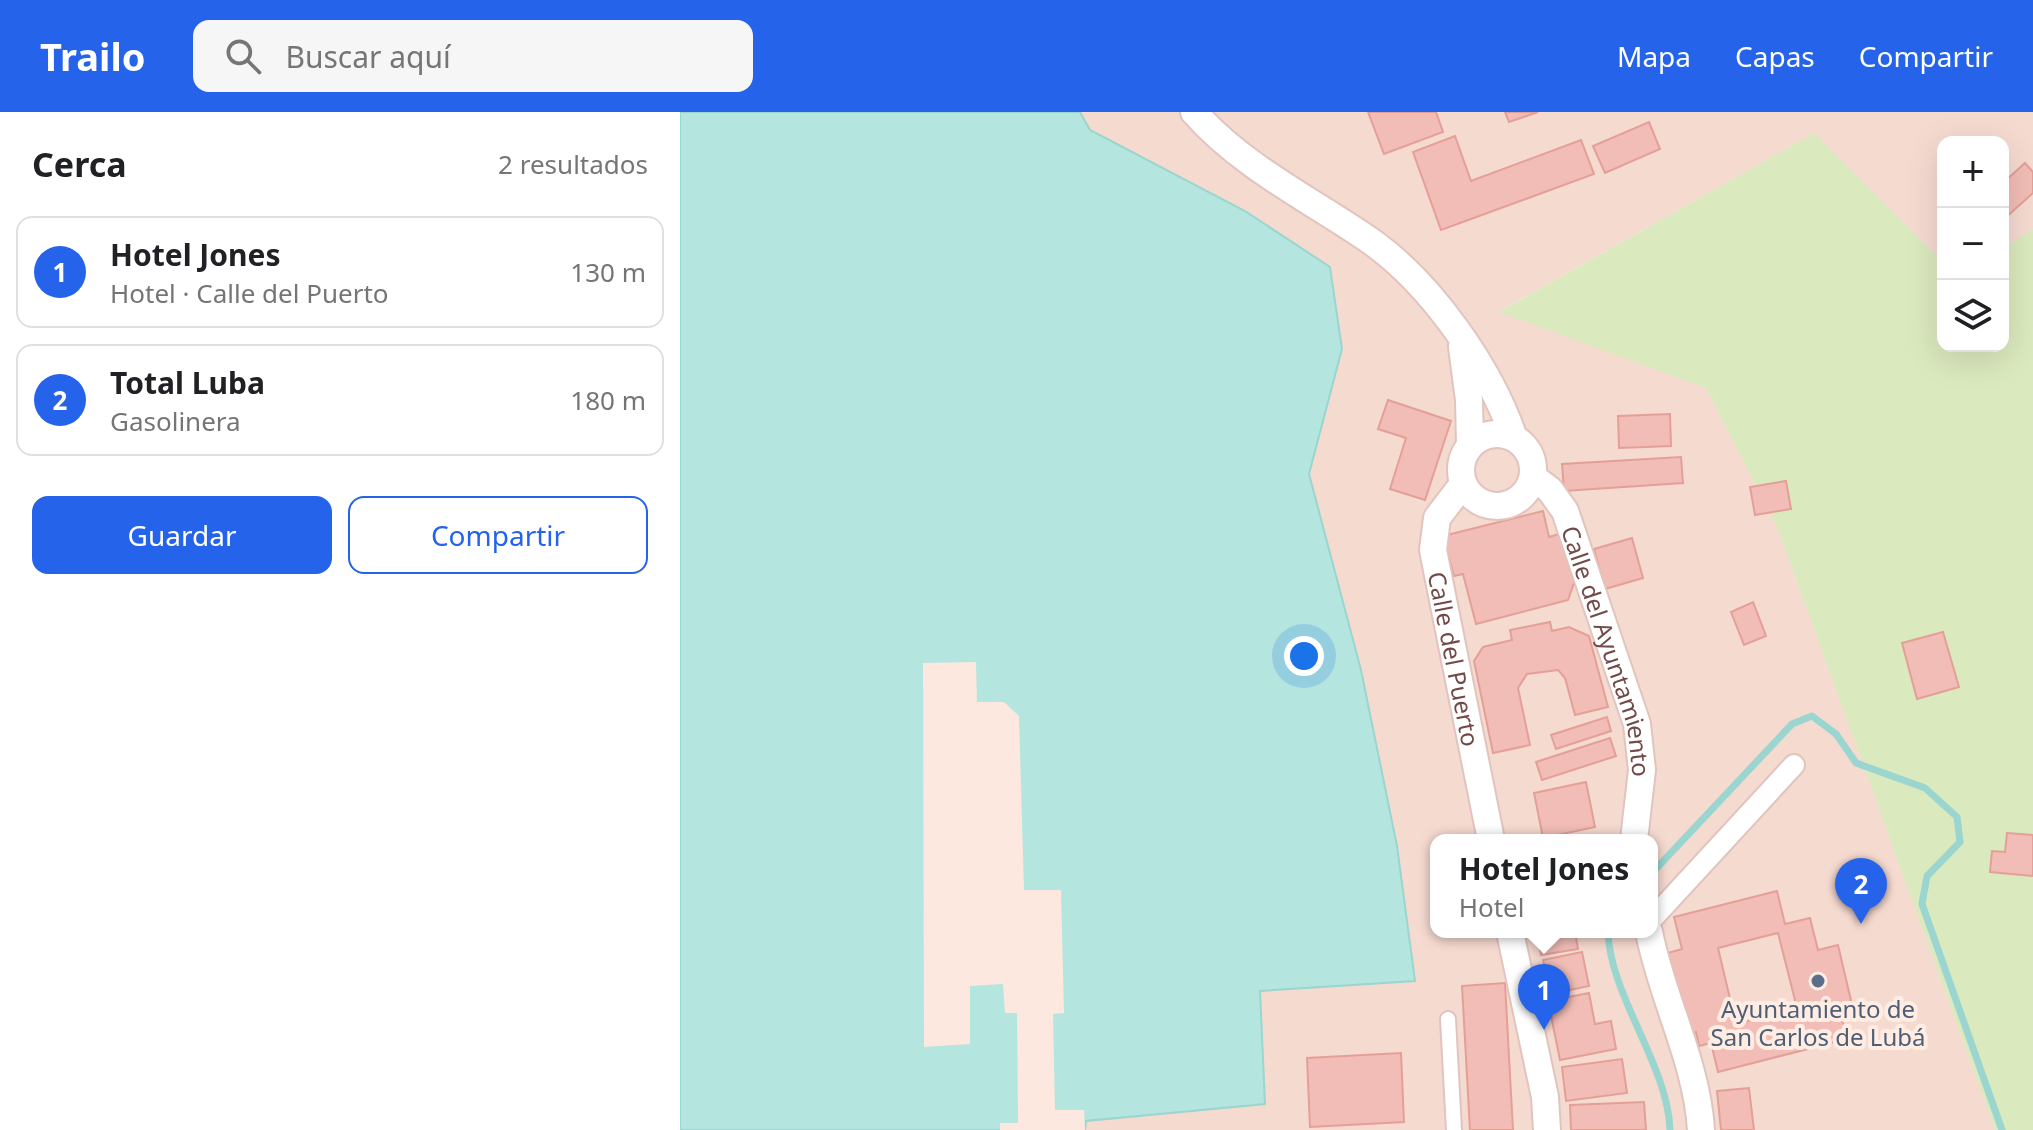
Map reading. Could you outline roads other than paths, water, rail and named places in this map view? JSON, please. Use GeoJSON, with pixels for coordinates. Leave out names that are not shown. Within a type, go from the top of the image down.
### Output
{"type":"FeatureCollection","features":[{"type":"Feature","properties":{"kind":"street"},"geometry":{"type":"LineString","coordinates":[[1194,112],[1239,154],[1415,278],[1461,339],[1503,406],[1514,438],[1530,455],[1533,477],[1521,497],[1500,506],[1478,501],[1463,484],[1461,464],[1470,445],[1469,400],[1461,339]]}},
{"type":"Feature","properties":{"kind":"street"},"geometry":{"type":"LineString","coordinates":[[1470,445],[1491,434],[1514,438]]}},
{"type":"Feature","properties":{"kind":"street","name":"Calle del Ayuntamiento"},"geometry":{"type":"LineString","coordinates":[[1533,477],[1550,490],[1565,511],[1637,724],[1642,770],[1635,834]]}},
{"type":"Feature","properties":{"kind":"street","name":"Calle del Puerto"},"geometry":{"type":"LineString","coordinates":[[1463,484],[1437,518],[1433,550],[1490,834]]}},
{"type":"Feature","properties":{"kind":"street"},"geometry":{"type":"LineString","coordinates":[[1658,912],[1794,765]]}},
{"type":"Feature","properties":{"kind":"street"},"geometry":{"type":"LineString","coordinates":[[1511,938],[1545,1097],[1547,1130]]}},
{"type":"Feature","properties":{"kind":"street"},"geometry":{"type":"LineString","coordinates":[[1650,938],[1658,979],[1693,1077],[1701,1130]]}},
{"type":"Feature","properties":{"kind":"lane"},"geometry":{"type":"LineString","coordinates":[[1448,1019],[1454,1130]]}},
{"type":"Feature","properties":{"kind":"water"},"geometry":{"type":"Polygon","coordinates":[[[680,112],[1080,112],[1090,130],[1245,211],[1330,267],[1342,349],[1309,474],[1361,670],[1397,846],[1415,981],[1260,991],[1265,1104],[1086,1121],[1085,1130],[680,1130],[680,112]]]}},
{"type":"Feature","properties":{"kind":"waterway"},"geometry":{"type":"LineString","coordinates":[[1658,867],[1792,724],[1812,716],[1836,734],[1856,763],[1925,788],[1957,817],[1960,842],[1927,876],[1922,904],[2002,1130]]}},
{"type":"Feature","properties":{"kind":"waterway"},"geometry":{"type":"LineString","coordinates":[[1609,938],[1618,981],[1660,1081],[1670,1130]]}},
{"type":"Feature","properties":{"kind":"place","name":"Total Luba"},"geometry":{"type":"Point","coordinates":[1861,924]}},
{"type":"Feature","properties":{"kind":"place","name":"Ayuntamiento de San Carlos de Lubá"},"geometry":{"type":"Point","coordinates":[1818,981]}},
{"type":"Feature","properties":{"kind":"place","name":"Hotel Jones"},"geometry":{"type":"Point","coordinates":[1544,1030]}}]}
